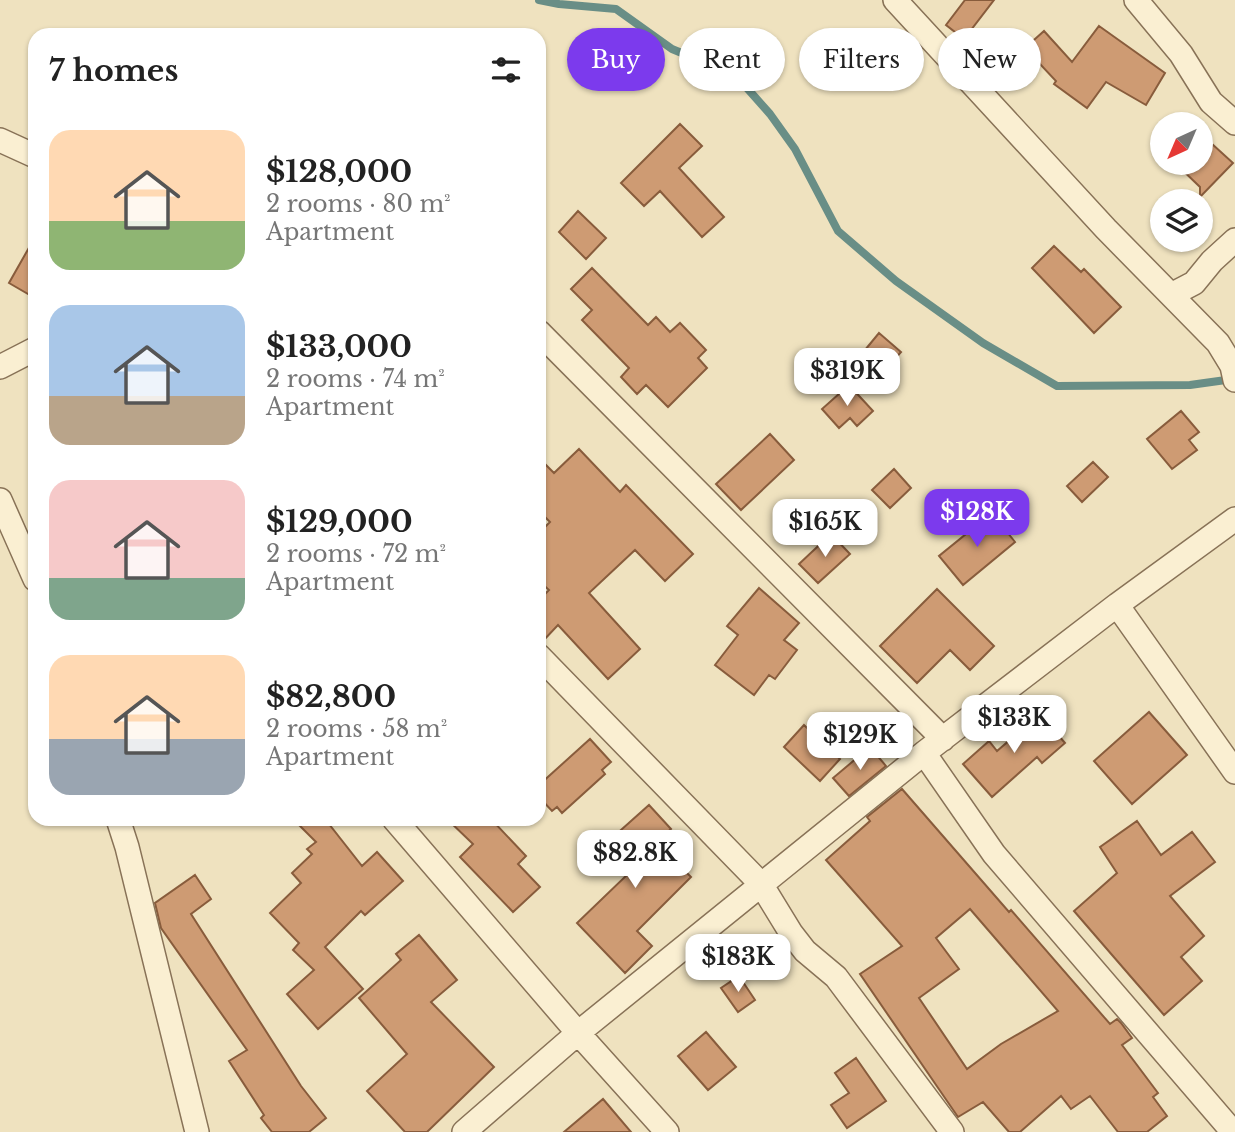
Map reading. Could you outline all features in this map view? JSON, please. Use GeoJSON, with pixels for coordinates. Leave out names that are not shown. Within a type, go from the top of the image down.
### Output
{"type":"FeatureCollection","features":[{"type":"Feature","properties":{"kind":"street"},"geometry":{"type":"LineString","coordinates":[[895,0],[1106,229],[1218,343],[1234,373]]}},
{"type":"Feature","properties":{"kind":"street"},"geometry":{"type":"LineString","coordinates":[[1136,0],[1181,54],[1211,102],[1235,123]]}},
{"type":"Feature","properties":{"kind":"street"},"geometry":{"type":"LineString","coordinates":[[0,140],[28,153]]}},
{"type":"Feature","properties":{"kind":"street"},"geometry":{"type":"LineString","coordinates":[[1171,295],[1194,283],[1212,261],[1235,240]]}},
{"type":"Feature","properties":{"kind":"street"},"geometry":{"type":"LineString","coordinates":[[1194,283],[1195,319]]}},
{"type":"Feature","properties":{"kind":"street"},"geometry":{"type":"LineString","coordinates":[[546,339],[943,739]]}},
{"type":"Feature","properties":{"kind":"street"},"geometry":{"type":"LineString","coordinates":[[0,367],[28,353]]}},
{"type":"Feature","properties":{"kind":"street"},"geometry":{"type":"LineString","coordinates":[[0,500],[28,563]]}},
{"type":"Feature","properties":{"kind":"street"},"geometry":{"type":"LineString","coordinates":[[464,1132],[578,1033],[924,753],[1117,605],[1235,519]]}},
{"type":"Feature","properties":{"kind":"street"},"geometry":{"type":"LineString","coordinates":[[1117,605],[1235,772]]}},
{"type":"Feature","properties":{"kind":"street"},"geometry":{"type":"LineString","coordinates":[[546,663],[761,884],[791,933],[805,951],[836,978],[952,1132]]}},
{"type":"Feature","properties":{"kind":"street"},"geometry":{"type":"LineString","coordinates":[[924,753],[994,854],[1233,1132]]}},
{"type":"Feature","properties":{"kind":"street"},"geometry":{"type":"LineString","coordinates":[[120,826],[197,1132]]}},
{"type":"Feature","properties":{"kind":"street"},"geometry":{"type":"LineString","coordinates":[[400,826],[667,1132]]}},
{"type":"Feature","properties":{"kind":"building"},"geometry":{"type":"Polygon","coordinates":[[[965,0],[994,0],[972,28],[950,28],[946,25],[965,0]]]}},
{"type":"Feature","properties":{"kind":"building"},"geometry":{"type":"Polygon","coordinates":[[[1099,26],[1165,73],[1146,105],[1106,82],[1087,108],[1054,84],[1056,81],[1041,65],[1041,34],[1044,31],[1072,62],[1099,26]]]}},
{"type":"Feature","properties":{"kind":"building"},"geometry":{"type":"Polygon","coordinates":[[[680,124],[702,146],[679,168],[724,217],[702,237],[660,191],[644,206],[621,183],[680,124]]]}},
{"type":"Feature","properties":{"kind":"building"},"geometry":{"type":"Polygon","coordinates":[[[1213,145],[1233,163],[1208,189],[1200,187],[1188,175],[1213,175],[1213,145]]]}},
{"type":"Feature","properties":{"kind":"building"},"geometry":{"type":"Polygon","coordinates":[[[578,211],[606,238],[586,259],[559,232],[578,211]]]}},
{"type":"Feature","properties":{"kind":"building"},"geometry":{"type":"Polygon","coordinates":[[[1054,246],[1081,272],[1084,269],[1121,307],[1094,333],[1032,268],[1054,246]]]}},
{"type":"Feature","properties":{"kind":"building"},"geometry":{"type":"Polygon","coordinates":[[[28,249],[28,294],[9,283],[28,249]]]}},
{"type":"Feature","properties":{"kind":"building"},"geometry":{"type":"Polygon","coordinates":[[[592,268],[648,325],[656,317],[670,332],[680,323],[706,350],[698,358],[707,368],[668,407],[646,385],[637,394],[621,377],[629,368],[582,320],[592,310],[571,289],[592,268]]]}},
{"type":"Feature","properties":{"kind":"building"},"geometry":{"type":"Polygon","coordinates":[[[879,333],[901,352],[886,369],[865,350],[879,333]]]}},
{"type":"Feature","properties":{"kind":"building"},"geometry":{"type":"Polygon","coordinates":[[[849,385],[873,411],[857,426],[850,418],[839,428],[822,409],[849,385]]]}},
{"type":"Feature","properties":{"kind":"building"},"geometry":{"type":"Polygon","coordinates":[[[1181,411],[1199,432],[1189,440],[1197,450],[1172,469],[1147,439],[1181,411]]]}},
{"type":"Feature","properties":{"kind":"building"},"geometry":{"type":"Polygon","coordinates":[[[770,434],[794,460],[741,510],[716,484],[770,434]]]}},
{"type":"Feature","properties":{"kind":"building"},"geometry":{"type":"Polygon","coordinates":[[[579,449],[620,492],[626,485],[693,554],[665,581],[635,550],[589,593],[640,649],[608,679],[558,625],[546,638],[546,593],[549,590],[546,587],[546,526],[550,522],[546,518],[546,465],[554,473],[579,449]]]}},
{"type":"Feature","properties":{"kind":"building"},"geometry":{"type":"Polygon","coordinates":[[[1093,462],[1108,477],[1082,502],[1067,486],[1093,462]]]}},
{"type":"Feature","properties":{"kind":"building"},"geometry":{"type":"Polygon","coordinates":[[[894,469],[911,488],[890,508],[872,490],[894,469]]]}},
{"type":"Feature","properties":{"kind":"building"},"geometry":{"type":"Polygon","coordinates":[[[992,513],[1015,542],[963,585],[939,556],[992,513]]]}},
{"type":"Feature","properties":{"kind":"building"},"geometry":{"type":"Polygon","coordinates":[[[831,534],[850,554],[818,583],[799,564],[831,534]]]}},
{"type":"Feature","properties":{"kind":"building"},"geometry":{"type":"Polygon","coordinates":[[[759,588],[799,623],[784,640],[797,650],[775,679],[769,675],[754,695],[715,665],[738,635],[727,626],[759,588]]]}},
{"type":"Feature","properties":{"kind":"building"},"geometry":{"type":"Polygon","coordinates":[[[937,589],[994,646],[970,670],[950,650],[917,683],[880,646],[937,589]]]}},
{"type":"Feature","properties":{"kind":"building"},"geometry":{"type":"Polygon","coordinates":[[[1149,712],[1187,755],[1132,804],[1094,761],[1149,712]]]}},
{"type":"Feature","properties":{"kind":"building"},"geometry":{"type":"Polygon","coordinates":[[[1040,714],[1065,743],[1042,763],[1037,757],[992,797],[963,764],[989,741],[997,751],[1040,714]]]}},
{"type":"Feature","properties":{"kind":"building"},"geometry":{"type":"Polygon","coordinates":[[[804,725],[840,759],[820,781],[784,747],[804,725]]]}},
{"type":"Feature","properties":{"kind":"building"},"geometry":{"type":"Polygon","coordinates":[[[590,739],[611,762],[602,770],[605,774],[562,813],[557,807],[552,811],[546,805],[546,779],[590,739]]]}},
{"type":"Feature","properties":{"kind":"building"},"geometry":{"type":"Polygon","coordinates":[[[870,747],[886,766],[849,796],[833,778],[870,747]]]}},
{"type":"Feature","properties":{"kind":"building"},"geometry":{"type":"Polygon","coordinates":[[[902,789],[1110,1024],[1117,1019],[1121,1023],[1132,1038],[1122,1045],[1158,1093],[1153,1097],[1167,1116],[1147,1132],[1118,1132],[1090,1096],[1071,1109],[1061,1096],[1020,1132],[1009,1132],[983,1102],[958,1117],[860,974],[902,946],[826,860],[870,821],[867,817],[902,789]],[[970,909],[936,938],[959,969],[919,998],[967,1069],[1001,1044],[1058,1011],[970,909]]]}},
{"type":"Feature","properties":{"kind":"building"},"geometry":{"type":"Polygon","coordinates":[[[649,805],[671,829],[656,842],[691,877],[637,931],[652,946],[625,973],[577,923],[628,874],[603,846],[649,805]]]}},
{"type":"Feature","properties":{"kind":"building"},"geometry":{"type":"Polygon","coordinates":[[[1137,821],[1161,855],[1192,832],[1215,862],[1170,896],[1204,936],[1181,957],[1202,981],[1164,1015],[1074,911],[1117,873],[1100,847],[1137,821]]]}},
{"type":"Feature","properties":{"kind":"building"},"geometry":{"type":"Polygon","coordinates":[[[300,826],[331,826],[362,866],[377,852],[403,881],[365,915],[361,911],[325,947],[363,989],[318,1029],[287,994],[314,970],[293,950],[299,943],[270,913],[301,883],[292,873],[312,854],[307,849],[316,842],[300,826]]]}},
{"type":"Feature","properties":{"kind":"building"},"geometry":{"type":"Polygon","coordinates":[[[454,826],[498,826],[526,856],[518,864],[540,887],[513,912],[460,857],[473,844],[454,826]]]}},
{"type":"Feature","properties":{"kind":"building"},"geometry":{"type":"Polygon","coordinates":[[[195,875],[211,899],[191,914],[301,1086],[326,1118],[309,1132],[272,1132],[261,1118],[264,1115],[229,1061],[247,1050],[161,928],[155,903],[195,875]]]}},
{"type":"Feature","properties":{"kind":"building"},"geometry":{"type":"Polygon","coordinates":[[[419,935],[457,980],[431,1002],[494,1067],[427,1132],[405,1132],[367,1091],[407,1054],[359,998],[401,960],[396,954],[419,935]]]}},
{"type":"Feature","properties":{"kind":"building"},"geometry":{"type":"Polygon","coordinates":[[[739,976],[755,1000],[738,1012],[721,988],[739,976]]]}},
{"type":"Feature","properties":{"kind":"building"},"geometry":{"type":"Polygon","coordinates":[[[706,1032],[736,1067],[708,1090],[678,1056],[706,1032]]]}},
{"type":"Feature","properties":{"kind":"building"},"geometry":{"type":"Polygon","coordinates":[[[856,1058],[886,1101],[847,1128],[831,1105],[849,1093],[835,1073],[856,1058]]]}},
{"type":"Feature","properties":{"kind":"building"},"geometry":{"type":"Polygon","coordinates":[[[603,1099],[631,1132],[564,1132],[603,1099]]]}},
{"type":"Feature","properties":{"kind":"waterway"},"geometry":{"type":"LineString","coordinates":[[539,0],[616,9],[672,49],[718,68],[747,88],[795,149],[838,231],[896,281],[983,343],[1057,386],[1190,385],[1233,379]]}}]}
